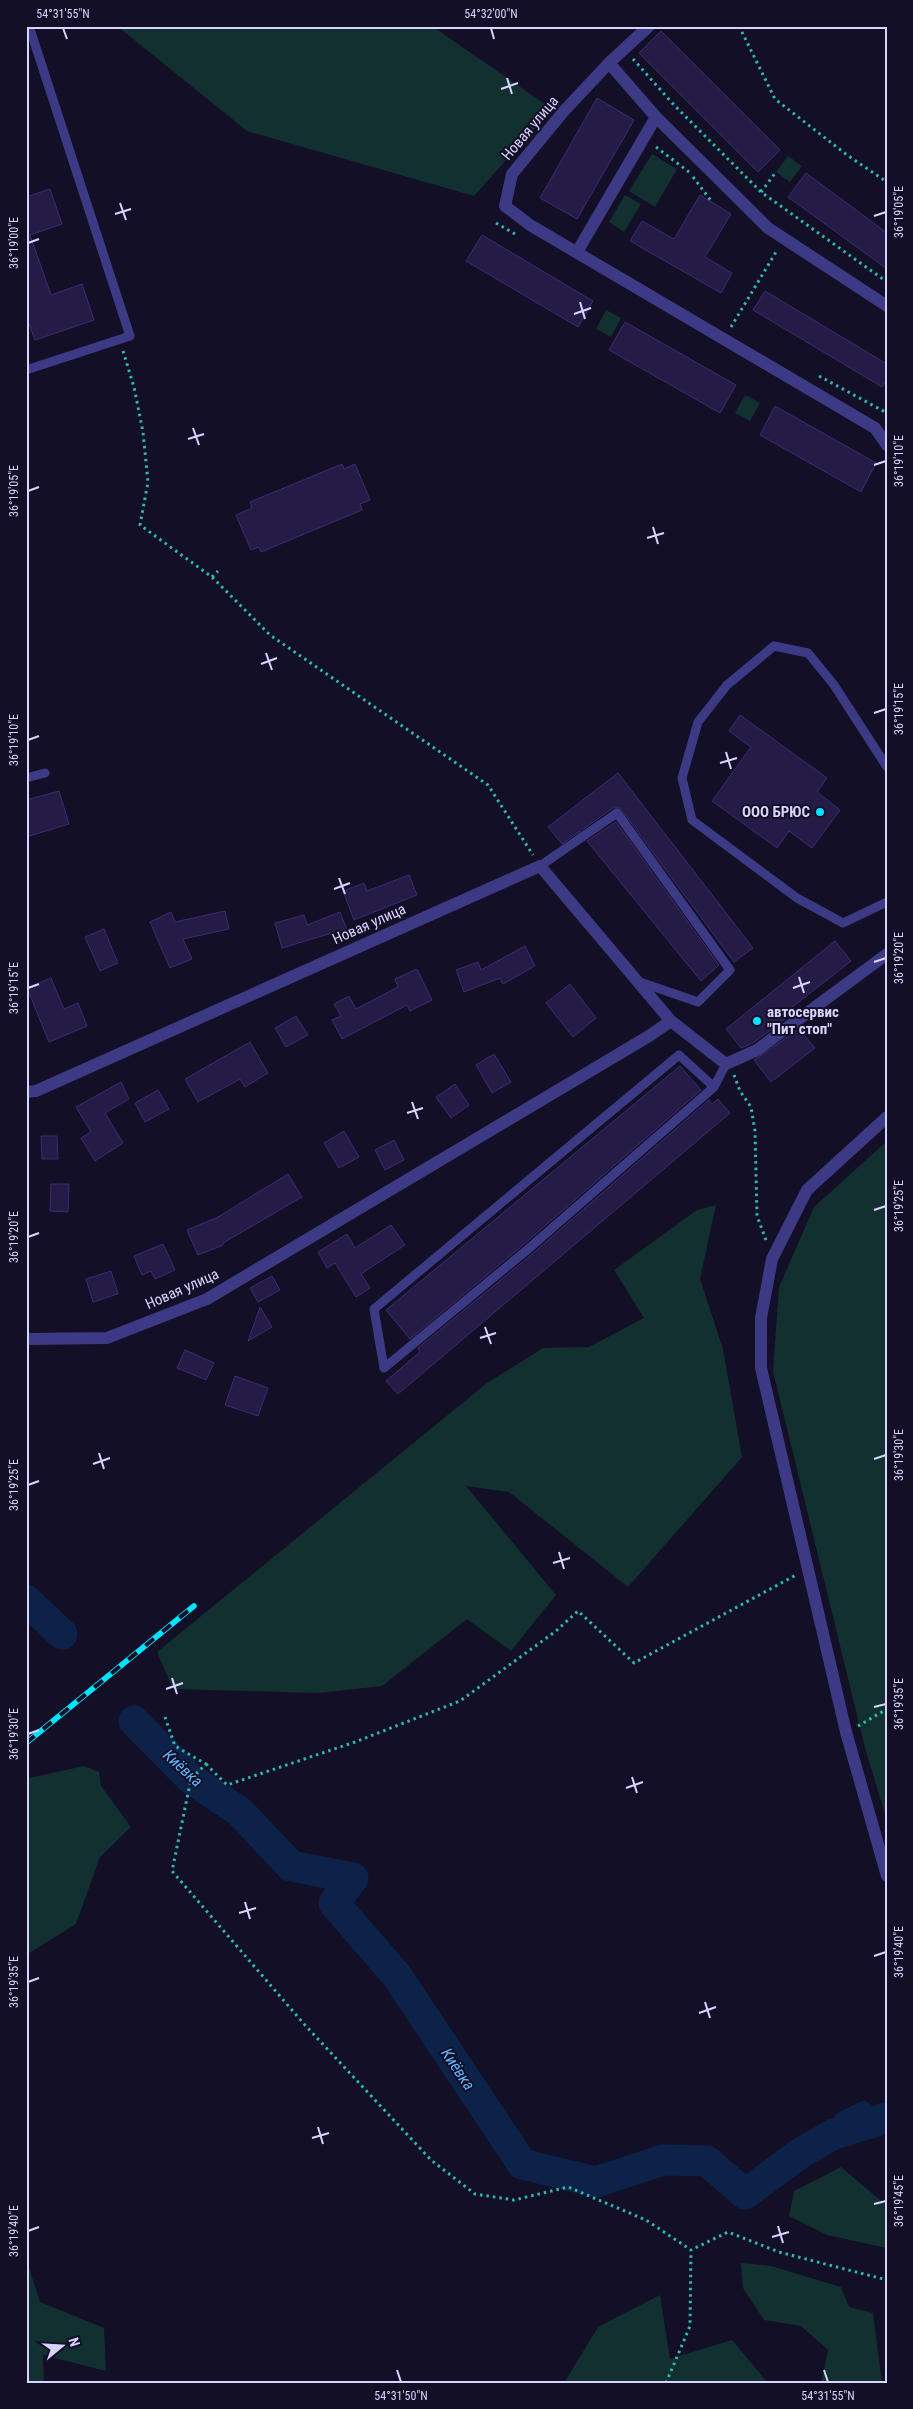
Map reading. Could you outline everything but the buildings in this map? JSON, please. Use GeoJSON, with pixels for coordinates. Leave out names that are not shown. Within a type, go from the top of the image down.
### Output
{"type":"FeatureCollection","features":[{"type":"Feature","properties":{"kind":"street"},"geometry":{"type":"LineString","coordinates":[[649,26],[609,63],[656,117],[768,228],[887,306]]}},
{"type":"Feature","properties":{"kind":"street","name":"Новая улица"},"geometry":{"type":"LineString","coordinates":[[609,63],[564,111],[512,174],[505,206],[530,225],[875,428],[887,445]]}},
{"type":"Feature","properties":{"kind":"street"},"geometry":{"type":"LineString","coordinates":[[577,252],[656,117]]}},
{"type":"Feature","properties":{"kind":"street"},"geometry":{"type":"LineString","coordinates":[[540,866],[671,1021],[726,1064],[757,1050],[887,954]]}},
{"type":"Feature","properties":{"kind":"street","name":"Новая улица"},"geometry":{"type":"LineString","coordinates":[[26,1092],[36,1091],[540,866]]}},
{"type":"Feature","properties":{"kind":"street","name":"Новая улица"},"geometry":{"type":"LineString","coordinates":[[26,1339],[107,1338],[207,1299],[649,1036],[671,1021]]}},
{"type":"Feature","properties":{"kind":"street"},"geometry":{"type":"LineString","coordinates":[[887,1117],[807,1190],[772,1259],[761,1318],[761,1368],[846,1732],[887,1876]]}},
{"type":"Feature","properties":{"kind":"lane"},"geometry":{"type":"LineString","coordinates":[[26,370],[130,336],[29,26]]}},
{"type":"Feature","properties":{"kind":"lane"},"geometry":{"type":"LineString","coordinates":[[887,767],[834,685],[808,653],[774,646],[727,685],[698,722],[682,778],[692,820],[797,898],[843,923],[887,902]]}},
{"type":"Feature","properties":{"kind":"lane"},"geometry":{"type":"LineString","coordinates":[[26,778],[45,773]]}},
{"type":"Feature","properties":{"kind":"lane"},"geometry":{"type":"LineString","coordinates":[[540,866],[617,813],[730,970],[698,1002],[640,982]]}},
{"type":"Feature","properties":{"kind":"lane"},"geometry":{"type":"LineString","coordinates":[[714,1087],[679,1055],[374,1309],[384,1368],[527,1250],[714,1087],[726,1064]]}},
{"type":"Feature","properties":{"kind":"path"},"geometry":{"type":"LineString","coordinates":[[739,26],[775,99],[847,155],[887,182]]}},
{"type":"Feature","properties":{"kind":"path"},"geometry":{"type":"LineString","coordinates":[[638,52],[632,58],[674,105],[761,192],[887,282]]}},
{"type":"Feature","properties":{"kind":"path"},"geometry":{"type":"LineString","coordinates":[[649,149],[655,147],[691,174],[712,202]]}},
{"type":"Feature","properties":{"kind":"path"},"geometry":{"type":"LineString","coordinates":[[761,192],[776,172]]}},
{"type":"Feature","properties":{"kind":"path"},"geometry":{"type":"LineString","coordinates":[[731,327],[759,278]]}},
{"type":"Feature","properties":{"kind":"path"},"geometry":{"type":"LineString","coordinates":[[723,323],[740,332]]}},
{"type":"Feature","properties":{"kind":"path"},"geometry":{"type":"LineString","coordinates":[[119,340],[134,387],[143,432],[148,482],[140,525],[212,577],[270,635],[488,785],[540,866]]}},
{"type":"Feature","properties":{"kind":"path"},"geometry":{"type":"LineString","coordinates":[[818,375],[887,413]]}},
{"type":"Feature","properties":{"kind":"path"},"geometry":{"type":"LineString","coordinates":[[212,577],[218,571]]}},
{"type":"Feature","properties":{"kind":"path"},"geometry":{"type":"LineString","coordinates":[[726,1064],[751,1108],[754,1131],[756,1216],[772,1259]]}},
{"type":"Feature","properties":{"kind":"path"},"geometry":{"type":"LineString","coordinates":[[165,1717],[175,1746],[206,1764],[227,1785],[355,1742],[460,1701],[556,1631],[578,1611],[634,1663],[807,1569]]}},
{"type":"Feature","properties":{"kind":"path"},"geometry":{"type":"LineString","coordinates":[[846,1732],[887,1709]]}},
{"type":"Feature","properties":{"kind":"path"},"geometry":{"type":"LineString","coordinates":[[206,1764],[191,1779],[172,1871],[304,2024],[431,2160],[475,2194],[514,2200],[568,2187],[646,2220],[691,2250]]}},
{"type":"Feature","properties":{"kind":"path"},"geometry":{"type":"LineString","coordinates":[[691,2250],[728,2232],[779,2252],[887,2280]]}},
{"type":"Feature","properties":{"kind":"path"},"geometry":{"type":"LineString","coordinates":[[666,2383],[690,2326],[691,2250]]}},
{"type":"Feature","properties":{"kind":"green space"},"geometry":{"type":"Polygon","coordinates":[[[117,26],[432,26],[552,109],[474,196],[247,131],[117,26]]]}},
{"type":"Feature","properties":{"kind":"green space"},"geometry":{"type":"Polygon","coordinates":[[[652,154],[677,169],[655,207],[629,191],[652,154]]]}},
{"type":"Feature","properties":{"kind":"green space"},"geometry":{"type":"Polygon","coordinates":[[[788,156],[802,166],[790,182],[776,172],[788,156]]]}},
{"type":"Feature","properties":{"kind":"green space"},"geometry":{"type":"Polygon","coordinates":[[[625,195],[641,204],[624,232],[609,222],[625,195]]]}},
{"type":"Feature","properties":{"kind":"green space"},"geometry":{"type":"Polygon","coordinates":[[[606,310],[621,318],[611,337],[596,329],[606,310]]]}},
{"type":"Feature","properties":{"kind":"green space"},"geometry":{"type":"Polygon","coordinates":[[[745,395],[760,403],[750,421],[735,413],[745,395]]]}},
{"type":"Feature","properties":{"kind":"green space"},"geometry":{"type":"Polygon","coordinates":[[[887,1141],[887,1821],[865,1748],[773,1371],[779,1287],[814,1207],[887,1141]]]}},
{"type":"Feature","properties":{"kind":"green space"},"geometry":{"type":"Polygon","coordinates":[[[716,1205],[700,1279],[723,1349],[742,1457],[628,1587],[509,1492],[466,1486],[556,1595],[511,1651],[467,1619],[382,1686],[319,1693],[173,1689],[157,1652],[487,1383],[543,1348],[589,1347],[644,1318],[614,1270],[697,1210],[716,1205]]]}},
{"type":"Feature","properties":{"kind":"green space"},"geometry":{"type":"Polygon","coordinates":[[[84,1766],[99,1772],[101,1786],[131,1827],[100,1857],[76,1924],[26,1955],[26,1796],[29,1778],[84,1766]]]}},
{"type":"Feature","properties":{"kind":"green space"},"geometry":{"type":"Polygon","coordinates":[[[841,2167],[887,2206],[887,2248],[827,2235],[789,2216],[794,2191],[841,2167]]]}},
{"type":"Feature","properties":{"kind":"green space"},"geometry":{"type":"Polygon","coordinates":[[[741,2263],[771,2266],[841,2287],[849,2307],[873,2313],[882,2383],[821,2383],[828,2350],[801,2326],[764,2320],[743,2288],[741,2263]]]}},
{"type":"Feature","properties":{"kind":"green space"},"geometry":{"type":"Polygon","coordinates":[[[29,2268],[40,2302],[104,2328],[106,2371],[43,2355],[44,2383],[26,2383],[26,2269],[29,2268]]]}},
{"type":"Feature","properties":{"kind":"green space"},"geometry":{"type":"Polygon","coordinates":[[[660,2295],[670,2359],[732,2340],[768,2383],[564,2383],[598,2327],[660,2295]]]}},
{"type":"Feature","properties":{"kind":"water"},"geometry":{"type":"Polygon","coordinates":[[[864,2100],[873,2106],[883,2102],[887,2107],[887,2132],[872,2139],[856,2137],[850,2147],[834,2134],[835,2114],[864,2100]]]}},
{"type":"Feature","properties":{"kind":"waterway","name":"Киёвка"},"geometry":{"type":"LineString","coordinates":[[26,1600],[62,1634]]}},
{"type":"Feature","properties":{"kind":"waterway","name":"Киёвка"},"geometry":{"type":"LineString","coordinates":[[134,1721],[191,1779],[240,1812],[291,1866],[353,1878],[334,1903],[397,1976],[522,2164],[596,2182],[663,2160],[707,2161],[745,2194],[802,2152],[834,2134],[887,2118]]}},
{"type":"Feature","properties":{"kind":"railway"},"geometry":{"type":"LineString","coordinates":[[26,1743],[194,1606]]}},
{"type":"Feature","properties":{"kind":"place","name":"ООО БРЮС"},"geometry":{"type":"Point","coordinates":[820,812]}},
{"type":"Feature","properties":{"kind":"place","name":"автосервис \"Пит стоп\""},"geometry":{"type":"Point","coordinates":[757,1021]}}]}
